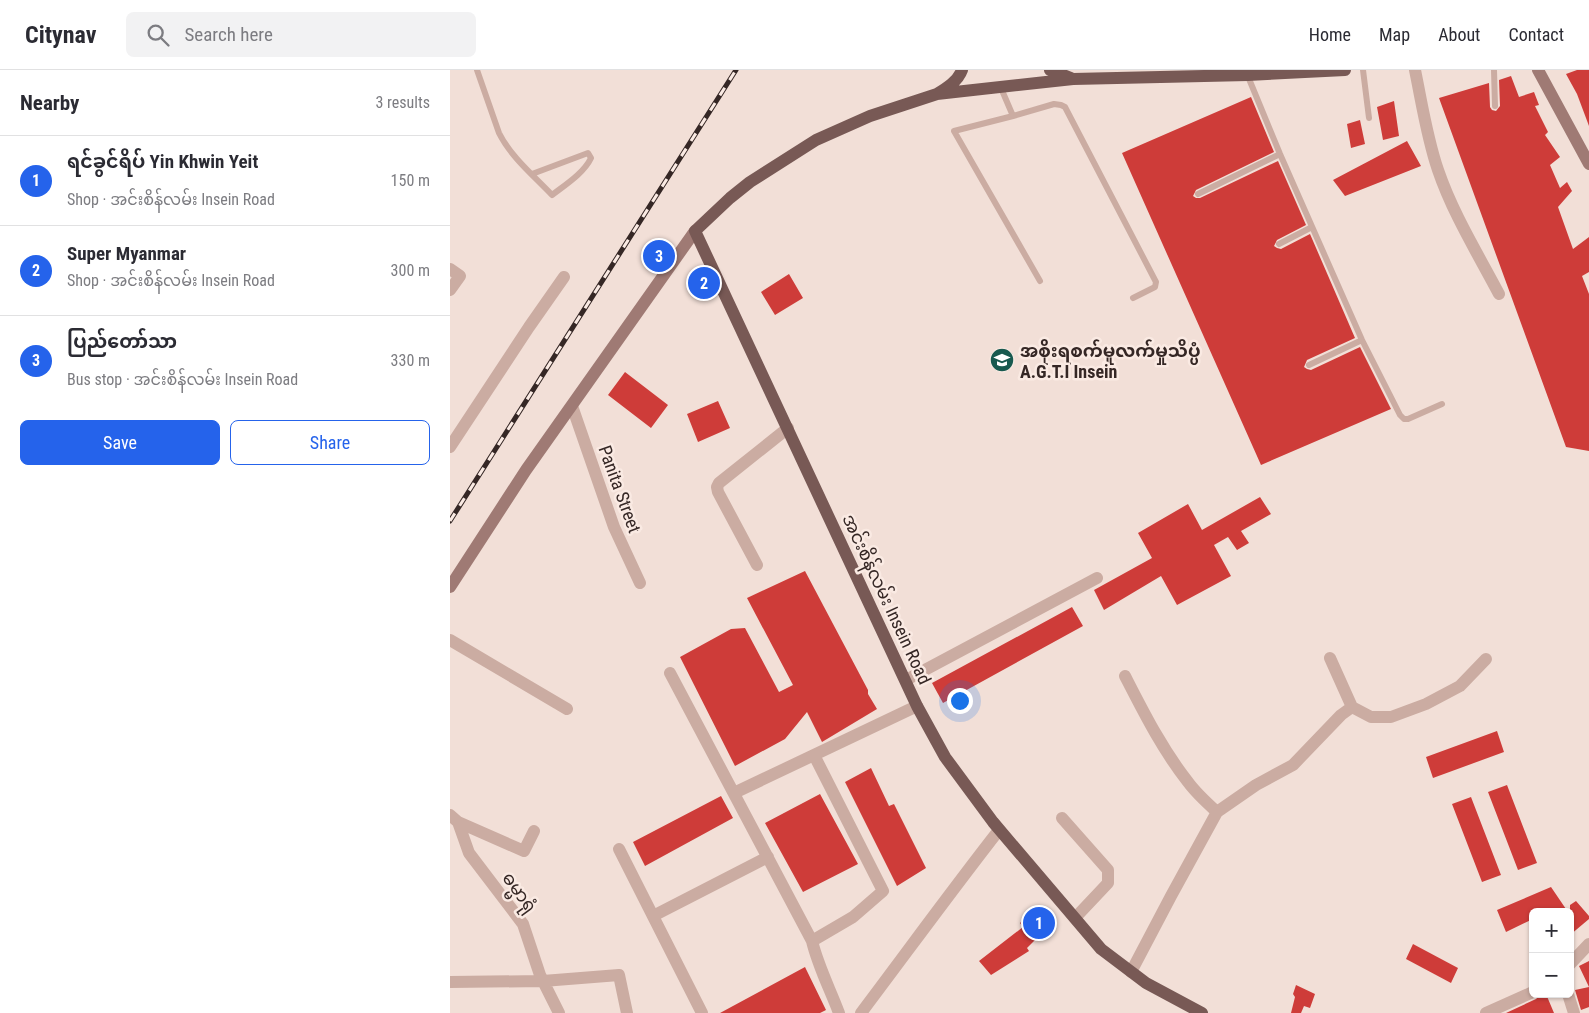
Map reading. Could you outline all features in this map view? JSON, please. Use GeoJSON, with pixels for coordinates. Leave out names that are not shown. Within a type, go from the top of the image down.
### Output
{"type":"FeatureCollection","features":[{"type":"Feature","properties":{"kind":"main road"},"geometry":{"type":"LineString","coordinates":[[937,94],[955,81],[960,76],[962,70]]}},
{"type":"Feature","properties":{"kind":"main road"},"geometry":{"type":"LineString","coordinates":[[1050,70],[1080,73],[1137,74],[1345,70]]}},
{"type":"Feature","properties":{"kind":"main road"},"geometry":{"type":"LineString","coordinates":[[450,587],[526,470],[695,231],[730,198],[750,182],[816,140],[870,116],[937,94],[1001,88],[1096,70]]}},
{"type":"Feature","properties":{"kind":"main road"},"geometry":{"type":"LineString","coordinates":[[1538,70],[1589,164]]}},
{"type":"Feature","properties":{"kind":"main road","name":"အင်းစိန်လမ်း Insein Road"},"geometry":{"type":"LineString","coordinates":[[695,231],[917,706],[945,757],[999,830],[1101,949],[1184,1009],[1202,1013]]}},
{"type":"Feature","properties":{"kind":"street"},"geometry":{"type":"LineString","coordinates":[[1414,70],[1430,142],[1439,172],[1453,206],[1499,294]]}},
{"type":"Feature","properties":{"kind":"street"},"geometry":{"type":"LineString","coordinates":[[450,269],[460,276],[450,290]]}},
{"type":"Feature","properties":{"kind":"street"},"geometry":{"type":"LineString","coordinates":[[450,447],[564,277]]}},
{"type":"Feature","properties":{"kind":"street","name":"Panita Street"},"geometry":{"type":"LineString","coordinates":[[572,406],[614,527],[640,583]]}},
{"type":"Feature","properties":{"kind":"street"},"geometry":{"type":"LineString","coordinates":[[757,565],[717,487],[788,428]]}},
{"type":"Feature","properties":{"kind":"street"},"geometry":{"type":"LineString","coordinates":[[906,680],[1096,578]]}},
{"type":"Feature","properties":{"kind":"street"},"geometry":{"type":"LineString","coordinates":[[450,640],[567,709]]}},
{"type":"Feature","properties":{"kind":"street"},"geometry":{"type":"LineString","coordinates":[[1330,658],[1352,707],[1370,717],[1391,717],[1426,704],[1460,686],[1486,659]]}},
{"type":"Feature","properties":{"kind":"street"},"geometry":{"type":"LineString","coordinates":[[670,673],[812,941],[816,960],[839,1013]]}},
{"type":"Feature","properties":{"kind":"street"},"geometry":{"type":"LineString","coordinates":[[1125,676],[1154,733],[1174,763],[1189,784],[1217,812]]}},
{"type":"Feature","properties":{"kind":"street"},"geometry":{"type":"LineString","coordinates":[[734,793],[917,706]]}},
{"type":"Feature","properties":{"kind":"street"},"geometry":{"type":"LineString","coordinates":[[1131,972],[1217,812],[1256,785],[1293,764],[1341,715],[1352,707]]}},
{"type":"Feature","properties":{"kind":"street"},"geometry":{"type":"LineString","coordinates":[[812,941],[853,917],[883,891],[814,755]]}},
{"type":"Feature","properties":{"kind":"street"},"geometry":{"type":"LineString","coordinates":[[1062,818],[1108,870],[1108,883],[1075,918]]}},
{"type":"Feature","properties":{"kind":"street"},"geometry":{"type":"LineString","coordinates":[[454,819],[524,850],[534,831]]}},
{"type":"Feature","properties":{"kind":"street","name":"ဓမ္မာရုံ"},"geometry":{"type":"LineString","coordinates":[[454,819],[469,853],[523,924],[543,981],[559,1013]]}},
{"type":"Feature","properties":{"kind":"street"},"geometry":{"type":"LineString","coordinates":[[861,1013],[999,830]]}},
{"type":"Feature","properties":{"kind":"street"},"geometry":{"type":"LineString","coordinates":[[619,849],[702,1013]]}},
{"type":"Feature","properties":{"kind":"street"},"geometry":{"type":"LineString","coordinates":[[653,916],[768,857]]}},
{"type":"Feature","properties":{"kind":"street"},"geometry":{"type":"LineString","coordinates":[[1574,960],[1589,944]]}},
{"type":"Feature","properties":{"kind":"street"},"geometry":{"type":"LineString","coordinates":[[450,982],[543,981],[618,975],[626,1013]]}},
{"type":"Feature","properties":{"kind":"street"},"geometry":{"type":"LineString","coordinates":[[1486,1013],[1529,994]]}},
{"type":"Feature","properties":{"kind":"street"},"geometry":{"type":"LineString","coordinates":[[1569,998],[1574,1013]]}},
{"type":"Feature","properties":{"kind":"lane"},"geometry":{"type":"LineString","coordinates":[[478,70],[498,133],[514,156],[552,195],[572,179],[591,158],[588,153],[532,174]]}},
{"type":"Feature","properties":{"kind":"lane"},"geometry":{"type":"LineString","coordinates":[[1363,70],[1369,118]]}},
{"type":"Feature","properties":{"kind":"lane"},"geometry":{"type":"LineString","coordinates":[[1494,70],[1495,106]]}},
{"type":"Feature","properties":{"kind":"lane"},"geometry":{"type":"LineString","coordinates":[[1247,73],[1280,154],[1362,340],[1400,415],[1404,419],[1408,419],[1442,404]]}},
{"type":"Feature","properties":{"kind":"lane"},"geometry":{"type":"LineString","coordinates":[[1001,88],[1013,116]]}},
{"type":"Feature","properties":{"kind":"lane"},"geometry":{"type":"LineString","coordinates":[[1040,281],[954,131],[1054,104],[1064,107],[1156,282],[1155,286],[1133,298]]}},
{"type":"Feature","properties":{"kind":"lane"},"geometry":{"type":"LineString","coordinates":[[1198,194],[1280,154]]}},
{"type":"Feature","properties":{"kind":"lane"},"geometry":{"type":"LineString","coordinates":[[1279,244],[1312,228]]}},
{"type":"Feature","properties":{"kind":"lane"},"geometry":{"type":"LineString","coordinates":[[1309,365],[1362,340]]}},
{"type":"Feature","properties":{"kind":"building"},"geometry":{"type":"Polygon","coordinates":[[[1577,70],[1589,70],[1589,126],[1577,94],[1566,74],[1577,70]]]}},
{"type":"Feature","properties":{"kind":"building"},"geometry":{"type":"Polygon","coordinates":[[[1511,76],[1519,97],[1534,92],[1539,105],[1535,106],[1548,132],[1545,135],[1560,157],[1550,165],[1560,188],[1567,182],[1572,191],[1558,207],[1573,249],[1589,237],[1589,272],[1582,276],[1589,294],[1589,451],[1566,447],[1439,98],[1489,83],[1490,107],[1496,111],[1500,106],[1499,80],[1511,76]]]}},
{"type":"Feature","properties":{"kind":"building"},"geometry":{"type":"Polygon","coordinates":[[[1251,97],[1274,152],[1196,190],[1193,196],[1200,198],[1278,161],[1306,225],[1277,240],[1274,246],[1281,249],[1310,234],[1355,338],[1307,360],[1304,367],[1311,370],[1360,347],[1391,409],[1261,465],[1122,153],[1251,97]]]}},
{"type":"Feature","properties":{"kind":"building"},"geometry":{"type":"Polygon","coordinates":[[[1394,101],[1399,136],[1383,140],[1377,107],[1394,101]]]}},
{"type":"Feature","properties":{"kind":"building"},"geometry":{"type":"Polygon","coordinates":[[[1360,120],[1365,144],[1351,148],[1347,124],[1360,120]]]}},
{"type":"Feature","properties":{"kind":"building"},"geometry":{"type":"Polygon","coordinates":[[[1407,141],[1421,166],[1345,196],[1333,180],[1407,141]]]}},
{"type":"Feature","properties":{"kind":"building"},"geometry":{"type":"Polygon","coordinates":[[[789,274],[803,298],[775,315],[761,292],[789,274]]]}},
{"type":"Feature","properties":{"kind":"building"},"geometry":{"type":"Polygon","coordinates":[[[625,372],[668,405],[651,428],[608,395],[625,372]]]}},
{"type":"Feature","properties":{"kind":"building"},"geometry":{"type":"Polygon","coordinates":[[[718,401],[730,428],[698,442],[687,414],[718,401]]]}},
{"type":"Feature","properties":{"kind":"building"},"geometry":{"type":"Polygon","coordinates":[[[1260,497],[1271,514],[1241,531],[1249,543],[1237,550],[1228,537],[1214,545],[1231,576],[1177,605],[1161,576],[1104,610],[1094,590],[1152,558],[1138,533],[1188,504],[1202,530],[1260,497]]]}},
{"type":"Feature","properties":{"kind":"building"},"geometry":{"type":"Polygon","coordinates":[[[805,571],[877,709],[822,742],[807,712],[785,739],[735,766],[680,657],[731,629],[745,628],[779,692],[793,685],[747,598],[805,571]]]}},
{"type":"Feature","properties":{"kind":"building"},"geometry":{"type":"Polygon","coordinates":[[[1072,607],[1083,626],[943,703],[932,683],[1072,607]]]}},
{"type":"Feature","properties":{"kind":"building"},"geometry":{"type":"Polygon","coordinates":[[[1497,731],[1504,752],[1433,778],[1426,757],[1497,731]]]}},
{"type":"Feature","properties":{"kind":"building"},"geometry":{"type":"Polygon","coordinates":[[[871,768],[889,806],[894,804],[926,868],[897,886],[845,782],[871,768]]]}},
{"type":"Feature","properties":{"kind":"building"},"geometry":{"type":"Polygon","coordinates":[[[1507,785],[1537,863],[1518,870],[1488,792],[1507,785]]]}},
{"type":"Feature","properties":{"kind":"building"},"geometry":{"type":"Polygon","coordinates":[[[820,794],[858,864],[803,892],[765,823],[820,794]]]}},
{"type":"Feature","properties":{"kind":"building"},"geometry":{"type":"Polygon","coordinates":[[[721,796],[733,818],[645,866],[633,842],[721,796]]]}},
{"type":"Feature","properties":{"kind":"building"},"geometry":{"type":"Polygon","coordinates":[[[1471,797],[1501,875],[1482,882],[1452,804],[1471,797]]]}},
{"type":"Feature","properties":{"kind":"building"},"geometry":{"type":"Polygon","coordinates":[[[1551,887],[1565,908],[1529,908],[1529,921],[1506,932],[1497,910],[1551,887]]]}},
{"type":"Feature","properties":{"kind":"building"},"geometry":{"type":"Polygon","coordinates":[[[1576,901],[1589,916],[1589,919],[1574,932],[1574,908],[1570,908],[1570,905],[1576,901]]]}},
{"type":"Feature","properties":{"kind":"building"},"geometry":{"type":"Polygon","coordinates":[[[1038,907],[1051,924],[1027,948],[1029,951],[991,975],[979,961],[1023,927],[1020,923],[1038,907]]]}},
{"type":"Feature","properties":{"kind":"building"},"geometry":{"type":"Polygon","coordinates":[[[1413,944],[1458,968],[1451,983],[1406,959],[1413,944]]]}},
{"type":"Feature","properties":{"kind":"building"},"geometry":{"type":"Polygon","coordinates":[[[1589,961],[1589,987],[1579,966],[1589,961]]]}},
{"type":"Feature","properties":{"kind":"building"},"geometry":{"type":"Polygon","coordinates":[[[805,967],[826,1010],[820,1013],[720,1013],[805,967]]]}},
{"type":"Feature","properties":{"kind":"building"},"geometry":{"type":"Polygon","coordinates":[[[1296,985],[1315,994],[1310,1008],[1304,1006],[1301,1013],[1291,1013],[1295,997],[1293,994],[1296,985]]]}},
{"type":"Feature","properties":{"kind":"building"},"geometry":{"type":"Polygon","coordinates":[[[1589,987],[1589,1007],[1581,1010],[1575,990],[1589,987]]]}},
{"type":"Feature","properties":{"kind":"building"},"geometry":{"type":"Polygon","coordinates":[[[1548,998],[1554,1013],[1506,1013],[1536,999],[1548,998]]]}},
{"type":"Feature","properties":{"kind":"railway"},"geometry":{"type":"LineString","coordinates":[[450,521],[736,70]]}},
{"type":"Feature","properties":{"kind":"place","name":"ပြည်တော်သာ"},"geometry":{"type":"Point","coordinates":[659,256]}},
{"type":"Feature","properties":{"kind":"place","name":"Super Myanmar"},"geometry":{"type":"Point","coordinates":[704,283]}},
{"type":"Feature","properties":{"kind":"place","name":"အစိုးရစက်မှုလက်မှုသိပ္ပံ A.G.T.I Insein"},"geometry":{"type":"Point","coordinates":[1002,360]}},
{"type":"Feature","properties":{"kind":"place","name":"ရင်ခွင်ရိပ် Yin Khwin Yeit"},"geometry":{"type":"Point","coordinates":[1039,923]}}]}
